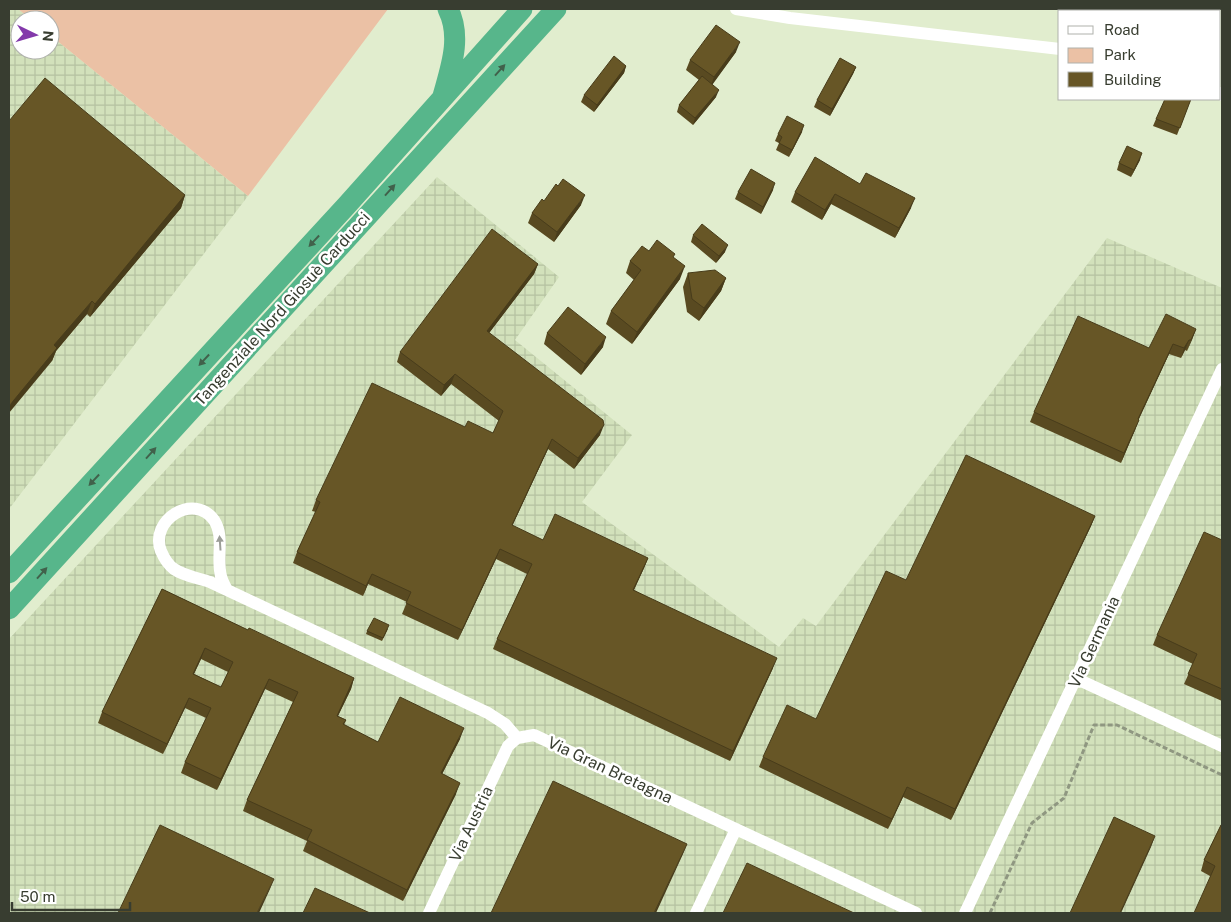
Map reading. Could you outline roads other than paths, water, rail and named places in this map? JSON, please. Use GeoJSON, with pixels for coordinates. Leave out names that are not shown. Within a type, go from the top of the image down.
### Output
{"type":"FeatureCollection","features":[{"type":"Feature","properties":{"kind":"highway"},"geometry":{"type":"LineString","coordinates":[[441,101],[454,49],[455,29],[448,9]]}},
{"type":"Feature","properties":{"kind":"highway","name":"Tangenziale Nord Giosuè Carducci"},"geometry":{"type":"LineString","coordinates":[[9,573],[441,101],[522,9]]}},
{"type":"Feature","properties":{"kind":"highway","name":"Tangenziale Nord Giosuè Carducci"},"geometry":{"type":"LineString","coordinates":[[9,609],[556,9]]}},
{"type":"Feature","properties":{"kind":"street"},"geometry":{"type":"LineString","coordinates":[[736,9],[790,18],[1058,49]]}},
{"type":"Feature","properties":{"kind":"street","name":"Via Germania"},"geometry":{"type":"LineString","coordinates":[[965,913],[1222,369]]}},
{"type":"Feature","properties":{"kind":"street"},"geometry":{"type":"LineString","coordinates":[[228,590],[221,577],[219,563],[220,540],[218,529],[213,519],[202,511],[192,508],[183,509],[172,514],[159,531],[158,544],[164,560],[174,569],[228,590],[488,713],[506,724],[517,738]]}},
{"type":"Feature","properties":{"kind":"street"},"geometry":{"type":"LineString","coordinates":[[1077,679],[1222,746]]}},
{"type":"Feature","properties":{"kind":"street","name":"Via Gran Bretagna"},"geometry":{"type":"LineString","coordinates":[[517,738],[534,735],[916,913]]}},
{"type":"Feature","properties":{"kind":"street","name":"Via Austria"},"geometry":{"type":"LineString","coordinates":[[430,913],[508,746],[517,738]]}},
{"type":"Feature","properties":{"kind":"street"},"geometry":{"type":"LineString","coordinates":[[696,913],[736,829]]}}]}
